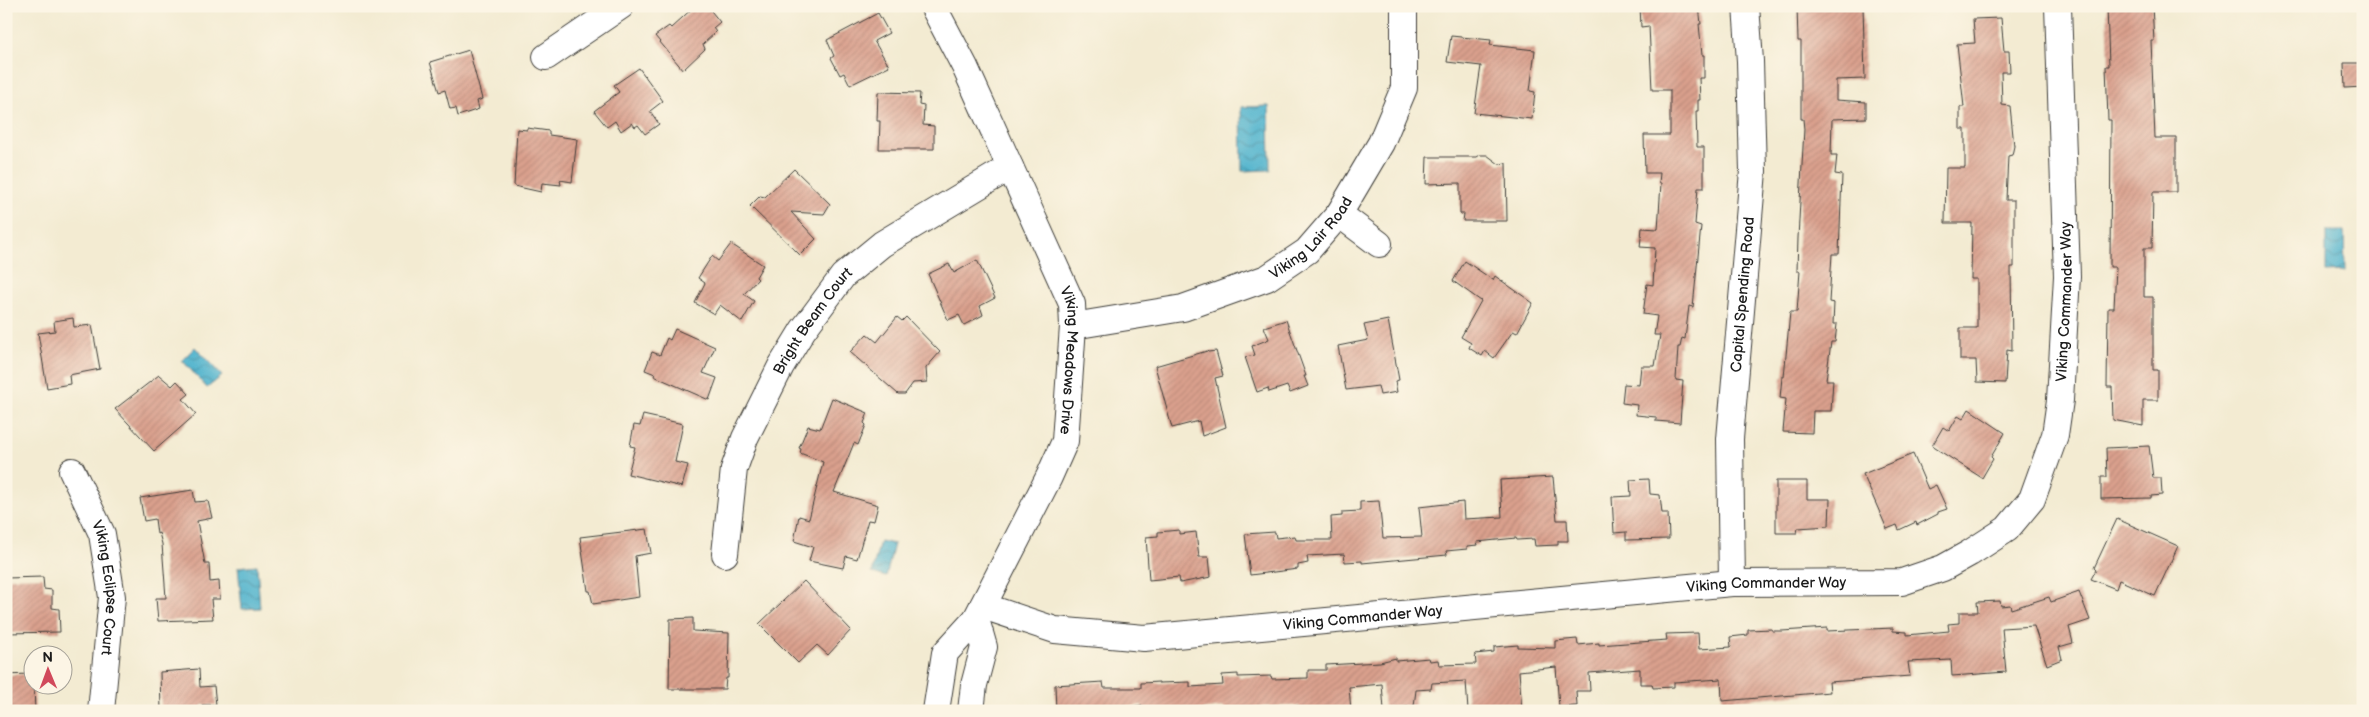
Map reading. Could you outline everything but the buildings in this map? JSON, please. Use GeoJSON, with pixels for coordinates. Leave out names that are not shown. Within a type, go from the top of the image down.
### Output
{"type":"FeatureCollection","features":[{"type":"Feature","properties":{"kind":"street"},"geometry":{"type":"LineString","coordinates":[[546,57],[621,6]]}},
{"type":"Feature","properties":{"kind":"street","name":"Viking Meadows Drive"},"geometry":{"type":"LineString","coordinates":[[933,6],[965,67],[1072,304],[1073,326],[1065,441],[1049,478],[980,613],[945,653],[936,711]]}},
{"type":"Feature","properties":{"kind":"street","name":"Viking Lair Road"},"geometry":{"type":"LineString","coordinates":[[1073,326],[1183,308],[1267,278],[1307,251],[1339,214],[1381,143],[1404,88],[1404,6]]}},
{"type":"Feature","properties":{"kind":"street","name":"Capital Spending Road"},"geometry":{"type":"LineString","coordinates":[[1732,583],[1730,439],[1753,171],[1750,61],[1746,6]]}},
{"type":"Feature","properties":{"kind":"street","name":"Viking Commander Way"},"geometry":{"type":"LineString","coordinates":[[980,613],[1055,630],[1144,638],[1732,583],[1902,582],[1943,568],[1970,554],[2007,529],[2032,499],[2055,435],[2060,400],[2067,276],[2058,6]]}},
{"type":"Feature","properties":{"kind":"street","name":"Bright Beam Court"},"geometry":{"type":"LineString","coordinates":[[725,554],[734,469],[745,438],[781,366],[803,330],[843,276],[882,244],[1010,167]]}},
{"type":"Feature","properties":{"kind":"street"},"geometry":{"type":"LineString","coordinates":[[1339,214],[1379,244]]}},
{"type":"Feature","properties":{"kind":"street","name":"Viking Eclipse Court"},"geometry":{"type":"LineString","coordinates":[[72,471],[102,534],[112,598],[101,711]]}},
{"type":"Feature","properties":{"kind":"street"},"geometry":{"type":"LineString","coordinates":[[971,711],[974,685],[984,647],[980,613]]}},
{"type":"Feature","properties":{"kind":"water"},"geometry":{"type":"Polygon","coordinates":[[[1269,106],[1270,170],[1242,171],[1241,107],[1269,106]]]}},
{"type":"Feature","properties":{"kind":"water"},"geometry":{"type":"Polygon","coordinates":[[[2326,231],[2344,231],[2345,271],[2326,272],[2326,231]]]}},
{"type":"Feature","properties":{"kind":"water"},"geometry":{"type":"Polygon","coordinates":[[[195,347],[222,376],[207,388],[182,360],[195,347]]]}},
{"type":"Feature","properties":{"kind":"water"},"geometry":{"type":"Polygon","coordinates":[[[880,541],[894,544],[886,577],[872,573],[880,541]]]}},
{"type":"Feature","properties":{"kind":"water"},"geometry":{"type":"Polygon","coordinates":[[[257,565],[260,608],[242,609],[238,567],[257,565]]]}}]}
